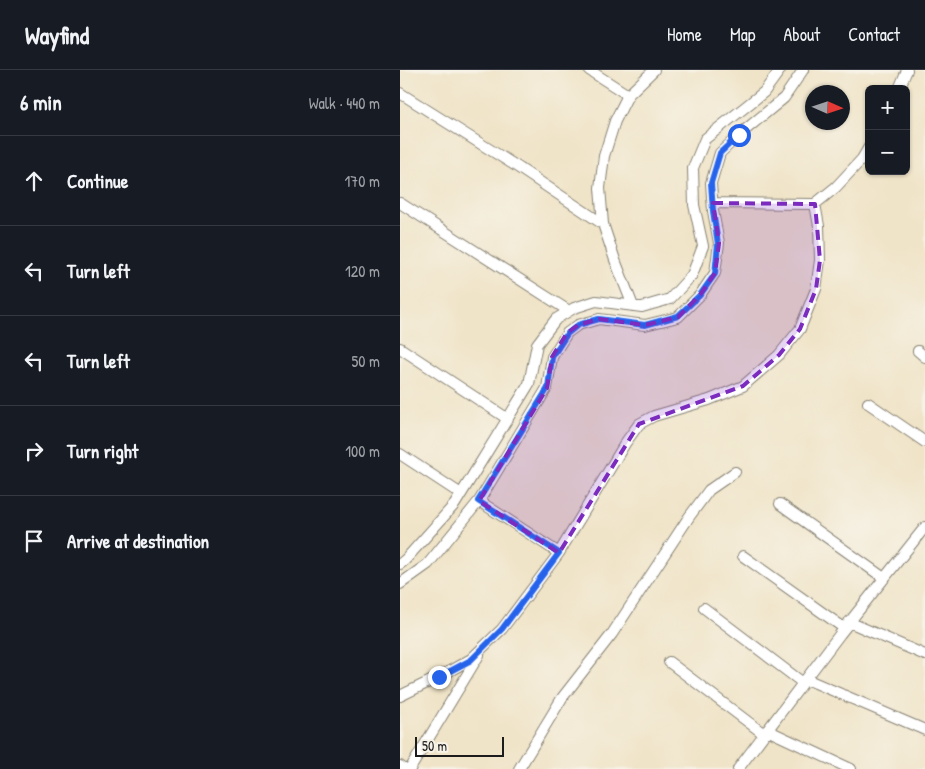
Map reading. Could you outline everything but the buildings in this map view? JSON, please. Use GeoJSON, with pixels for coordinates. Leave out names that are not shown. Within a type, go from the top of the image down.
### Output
{"type":"FeatureCollection","features":[{"type":"Feature","properties":{"kind":"street"},"geometry":{"type":"LineString","coordinates":[[588,70],[628,95]]}},
{"type":"Feature","properties":{"kind":"street"},"geometry":{"type":"LineString","coordinates":[[633,306],[603,224],[600,188],[604,156],[615,121],[628,95],[654,70]]}},
{"type":"Feature","properties":{"kind":"street"},"geometry":{"type":"LineString","coordinates":[[400,564],[455,504],[529,384],[537,344],[556,319],[574,308],[596,301],[642,307],[670,299],[692,275],[703,246],[694,205],[693,168],[705,139],[764,92],[780,70]]}},
{"type":"Feature","properties":{"kind":"street"},"geometry":{"type":"LineString","coordinates":[[400,584],[428,564],[478,501],[548,388],[552,357],[567,334],[578,325],[599,319],[645,325],[678,316],[700,295],[715,274],[718,244],[711,183],[720,153],[784,98],[802,70]]}},
{"type":"Feature","properties":{"kind":"street"},"geometry":{"type":"LineString","coordinates":[[901,85],[907,70]]}},
{"type":"Feature","properties":{"kind":"street"},"geometry":{"type":"LineString","coordinates":[[400,93],[516,166],[603,224]]}},
{"type":"Feature","properties":{"kind":"street"},"geometry":{"type":"LineString","coordinates":[[727,122],[739,135]]}},
{"type":"Feature","properties":{"kind":"street"},"geometry":{"type":"LineString","coordinates":[[713,204],[815,204],[836,187],[865,154]]}},
{"type":"Feature","properties":{"kind":"street"},"geometry":{"type":"LineString","coordinates":[[400,203],[569,311]]}},
{"type":"Feature","properties":{"kind":"street"},"geometry":{"type":"LineString","coordinates":[[400,696],[471,660],[502,629],[559,553],[626,442],[639,424],[654,416],[708,400],[743,386],[779,355],[800,329],[816,289],[820,260],[819,226],[815,204]]}},
{"type":"Feature","properties":{"kind":"street"},"geometry":{"type":"LineString","coordinates":[[400,348],[508,419]]}},
{"type":"Feature","properties":{"kind":"street"},"geometry":{"type":"LineString","coordinates":[[868,404],[925,442]]}},
{"type":"Feature","properties":{"kind":"street"},"geometry":{"type":"LineString","coordinates":[[400,454],[461,494]]}},
{"type":"Feature","properties":{"kind":"street"},"geometry":{"type":"LineString","coordinates":[[519,769],[562,698],[612,634],[708,490],[735,472]]}},
{"type":"Feature","properties":{"kind":"street"},"geometry":{"type":"LineString","coordinates":[[478,501],[559,553]]}},
{"type":"Feature","properties":{"kind":"street"},"geometry":{"type":"LineString","coordinates":[[780,504],[884,578]]}},
{"type":"Feature","properties":{"kind":"street"},"geometry":{"type":"LineString","coordinates":[[738,769],[847,625],[925,527]]}},
{"type":"Feature","properties":{"kind":"street"},"geometry":{"type":"LineString","coordinates":[[743,556],[847,625],[925,655]]}},
{"type":"Feature","properties":{"kind":"street"},"geometry":{"type":"LineString","coordinates":[[704,608],[805,681],[925,730]]}},
{"type":"Feature","properties":{"kind":"street"},"geometry":{"type":"LineString","coordinates":[[410,769],[486,644]]}},
{"type":"Feature","properties":{"kind":"street"},"geometry":{"type":"LineString","coordinates":[[669,662],[766,732],[852,769]]}},
{"type":"Feature","properties":{"kind":"street"},"geometry":{"type":"LineString","coordinates":[[400,766],[404,769]]}},
{"type":"Feature","properties":{"kind":"highlighted area"},"geometry":{"type":"Polygon","coordinates":[[[713,203],[815,204],[820,260],[816,289],[800,329],[779,355],[743,386],[639,424],[559,553],[479,501],[547,388],[552,357],[567,333],[578,325],[599,319],[645,325],[678,317],[700,295],[715,273],[719,243],[713,203]]]}},
{"type":"Feature","properties":{"kind":"route"},"geometry":{"type":"LineString","coordinates":[[439,677],[471,660],[502,629],[559,553],[478,501],[548,388],[552,357],[567,334],[578,325],[599,319],[645,325],[678,316],[700,295],[715,274],[718,244],[711,183],[720,153],[739,135]]}}]}
